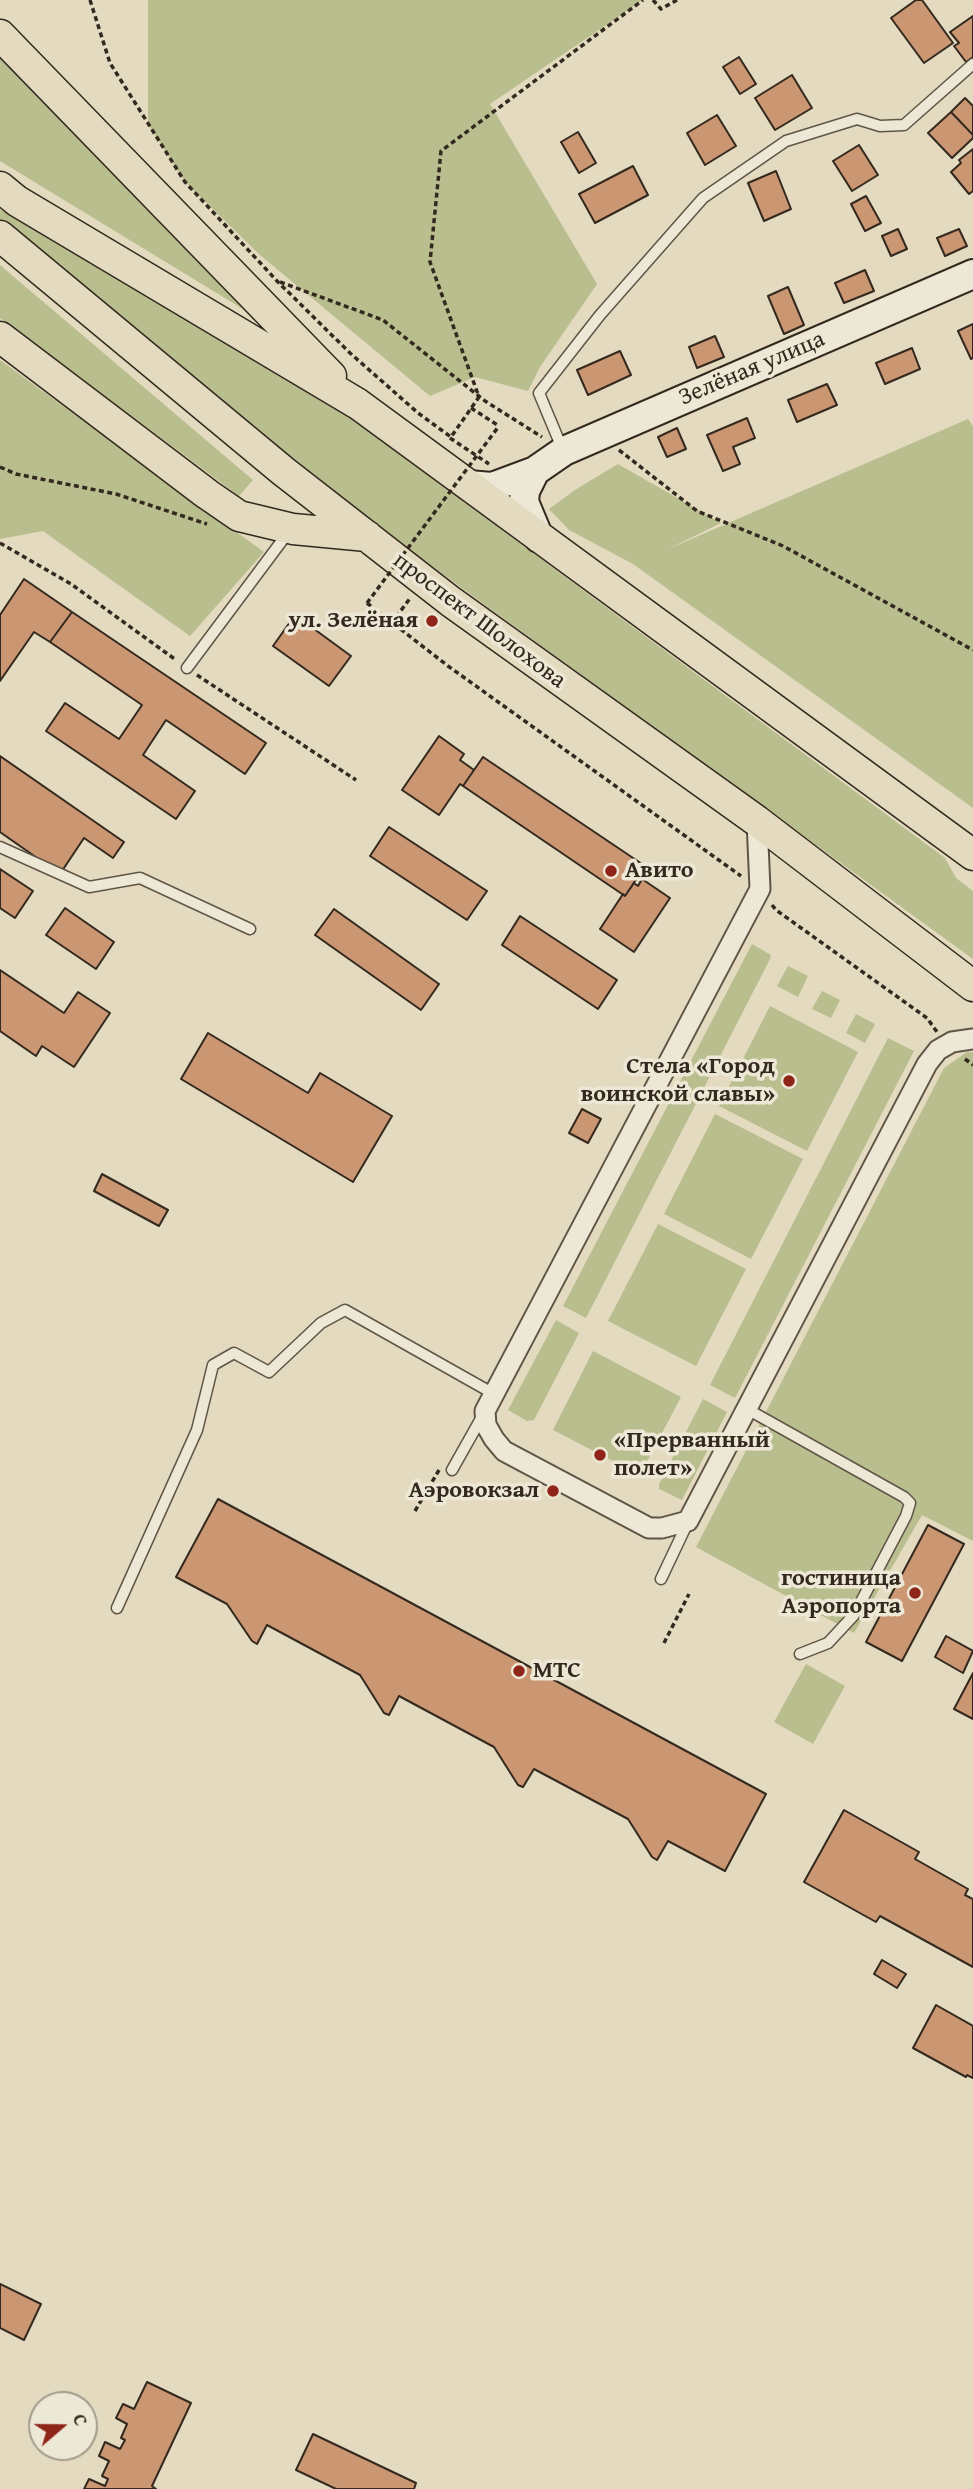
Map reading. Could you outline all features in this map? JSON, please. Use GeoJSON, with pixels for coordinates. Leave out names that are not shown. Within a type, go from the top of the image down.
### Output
{"type":"FeatureCollection","features":[{"type":"Feature","properties":{"kind":"main road"},"geometry":{"type":"LineString","coordinates":[[0,35],[358,404]]}},
{"type":"Feature","properties":{"kind":"main road"},"geometry":{"type":"LineString","coordinates":[[0,187],[17,201],[358,404],[973,855]]}},
{"type":"Feature","properties":{"kind":"main road","name":"проспект Шолохова"},"geometry":{"type":"LineString","coordinates":[[0,236],[283,471],[480,624],[757,821],[973,986]]}},
{"type":"Feature","properties":{"kind":"main road"},"geometry":{"type":"LineString","coordinates":[[0,337],[206,494],[239,516],[293,529],[368,536]]}},
{"type":"Feature","properties":{"kind":"street","name":"Зелёная улица"},"geometry":{"type":"LineString","coordinates":[[468,485],[492,487],[535,471],[564,451],[973,274]]}},
{"type":"Feature","properties":{"kind":"street"},"geometry":{"type":"LineString","coordinates":[[535,471],[525,491],[524,502],[539,538]]}},
{"type":"Feature","properties":{"kind":"street"},"geometry":{"type":"LineString","coordinates":[[757,821],[760,889],[489,1403],[486,1426],[504,1451],[649,1528],[662,1528],[688,1521],[927,1064],[938,1050],[947,1045],[973,1039]]}},
{"type":"Feature","properties":{"kind":"lane"},"geometry":{"type":"LineString","coordinates":[[564,451],[538,393],[600,315],[703,198],[786,142],[857,120],[880,126],[904,125],[973,64]]}},
{"type":"Feature","properties":{"kind":"lane"},"geometry":{"type":"LineString","coordinates":[[187,668],[279,542],[293,529]]}},
{"type":"Feature","properties":{"kind":"lane"},"geometry":{"type":"LineString","coordinates":[[0,846],[89,887],[140,878],[250,929]]}},
{"type":"Feature","properties":{"kind":"lane"},"geometry":{"type":"LineString","coordinates":[[117,1608],[197,1430],[213,1365],[234,1353],[268,1372],[321,1322],[345,1310],[489,1403],[452,1470]]}},
{"type":"Feature","properties":{"kind":"lane"},"geometry":{"type":"LineString","coordinates":[[747,1409],[904,1497],[910,1503],[906,1516],[855,1615],[828,1643],[800,1654]]}},
{"type":"Feature","properties":{"kind":"lane"},"geometry":{"type":"LineString","coordinates":[[661,1579],[688,1521]]}},
{"type":"Feature","properties":{"kind":"path"},"geometry":{"type":"LineString","coordinates":[[90,0],[110,63],[185,182],[278,282],[350,353],[418,413],[451,437],[479,397]]}},
{"type":"Feature","properties":{"kind":"path"},"geometry":{"type":"LineString","coordinates":[[479,397],[430,262],[441,151],[643,0]]}},
{"type":"Feature","properties":{"kind":"path"},"geometry":{"type":"LineString","coordinates":[[653,0],[661,9],[677,0]]}},
{"type":"Feature","properties":{"kind":"path"},"geometry":{"type":"LineString","coordinates":[[278,282],[383,320],[479,397],[564,451]]}},
{"type":"Feature","properties":{"kind":"path"},"geometry":{"type":"LineString","coordinates":[[471,408],[499,426],[367,603],[447,666],[760,889],[776,910],[927,1018],[947,1045],[973,1065]]}},
{"type":"Feature","properties":{"kind":"path"},"geometry":{"type":"LineString","coordinates":[[619,450],[697,511],[783,546],[973,650]]}},
{"type":"Feature","properties":{"kind":"path"},"geometry":{"type":"LineString","coordinates":[[0,467],[16,474],[116,494],[218,527]]}},
{"type":"Feature","properties":{"kind":"path"},"geometry":{"type":"LineString","coordinates":[[391,624],[424,580]]}},
{"type":"Feature","properties":{"kind":"path"},"geometry":{"type":"LineString","coordinates":[[415,1511],[442,1465]]}},
{"type":"Feature","properties":{"kind":"path"},"geometry":{"type":"LineString","coordinates":[[664,1643],[690,1594]]}},
{"type":"Feature","properties":{"kind":"green space"},"geometry":{"type":"Polygon","coordinates":[[[148,0],[643,0],[490,104],[597,284],[540,367],[528,391],[475,377],[430,396],[260,255],[185,182],[148,124],[148,0]]]}},
{"type":"Feature","properties":{"kind":"green space"},"geometry":{"type":"Polygon","coordinates":[[[0,57],[256,317],[0,161],[0,57]]]}},
{"type":"Feature","properties":{"kind":"green space"},"geometry":{"type":"Polygon","coordinates":[[[0,209],[314,391],[945,858],[956,878],[973,891],[973,959],[215,409],[0,223],[0,209]]]}},
{"type":"Feature","properties":{"kind":"green space"},"geometry":{"type":"Polygon","coordinates":[[[0,265],[253,480],[239,496],[0,318],[0,265]]]}},
{"type":"Feature","properties":{"kind":"green space"},"geometry":{"type":"Polygon","coordinates":[[[0,360],[264,552],[190,636],[43,531],[0,539],[0,360]]]}},
{"type":"Feature","properties":{"kind":"green space"},"geometry":{"type":"Polygon","coordinates":[[[968,419],[973,426],[973,808],[633,564],[569,530],[549,509],[618,464],[721,523],[666,550],[968,419]]]}},
{"type":"Feature","properties":{"kind":"green space"},"geometry":{"type":"Polygon","coordinates":[[[752,944],[771,955],[770,959],[586,1318],[563,1306],[752,944]]]}},
{"type":"Feature","properties":{"kind":"green space"},"geometry":{"type":"Polygon","coordinates":[[[788,966],[808,976],[798,997],[777,986],[788,966]]]}},
{"type":"Feature","properties":{"kind":"green space"},"geometry":{"type":"Polygon","coordinates":[[[822,991],[840,1000],[831,1018],[812,1009],[822,991]]]}},
{"type":"Feature","properties":{"kind":"green space"},"geometry":{"type":"Polygon","coordinates":[[[770,1006],[858,1052],[807,1151],[719,1106],[770,1006]]]}},
{"type":"Feature","properties":{"kind":"green space"},"geometry":{"type":"Polygon","coordinates":[[[856,1014],[875,1024],[865,1043],[846,1033],[856,1014]]]}},
{"type":"Feature","properties":{"kind":"green space"},"geometry":{"type":"Polygon","coordinates":[[[888,1038],[914,1051],[735,1398],[710,1385],[888,1038]]]}},
{"type":"Feature","properties":{"kind":"green space"},"geometry":{"type":"Polygon","coordinates":[[[967,1052],[973,1052],[973,1541],[922,1515],[854,1633],[696,1547],[944,1068],[967,1052]]]}},
{"type":"Feature","properties":{"kind":"green space"},"geometry":{"type":"Polygon","coordinates":[[[715,1114],[803,1159],[751,1259],[664,1214],[715,1114]]]}},
{"type":"Feature","properties":{"kind":"green space"},"geometry":{"type":"Polygon","coordinates":[[[658,1224],[746,1269],[696,1366],[608,1321],[658,1224]]]}},
{"type":"Feature","properties":{"kind":"green space"},"geometry":{"type":"Polygon","coordinates":[[[556,1320],[579,1333],[534,1420],[527,1421],[508,1410],[556,1320]]]}},
{"type":"Feature","properties":{"kind":"green space"},"geometry":{"type":"Polygon","coordinates":[[[593,1351],[681,1397],[640,1475],[553,1430],[593,1351]]]}},
{"type":"Feature","properties":{"kind":"green space"},"geometry":{"type":"Polygon","coordinates":[[[703,1399],[727,1412],[682,1500],[659,1489],[659,1484],[703,1399]]]}},
{"type":"Feature","properties":{"kind":"green space"},"geometry":{"type":"Polygon","coordinates":[[[806,1664],[845,1686],[813,1744],[774,1722],[806,1664]]]}},
{"type":"Feature","properties":{"kind":"building"},"geometry":{"type":"Polygon","coordinates":[[[916,0],[922,0],[953,43],[924,63],[891,18],[916,0]]]}},
{"type":"Feature","properties":{"kind":"building"},"geometry":{"type":"Polygon","coordinates":[[[973,16],[973,57],[966,62],[954,46],[959,43],[950,32],[973,16]]]}},
{"type":"Feature","properties":{"kind":"building"},"geometry":{"type":"Polygon","coordinates":[[[739,57],[756,84],[740,94],[723,67],[739,57]]]}},
{"type":"Feature","properties":{"kind":"building"},"geometry":{"type":"Polygon","coordinates":[[[792,75],[812,108],[775,130],[755,98],[792,75]]]}},
{"type":"Feature","properties":{"kind":"building"},"geometry":{"type":"Polygon","coordinates":[[[965,98],[973,106],[973,135],[951,112],[965,98]]]}},
{"type":"Feature","properties":{"kind":"building"},"geometry":{"type":"Polygon","coordinates":[[[951,112],[973,135],[952,158],[928,133],[951,112]]]}},
{"type":"Feature","properties":{"kind":"building"},"geometry":{"type":"Polygon","coordinates":[[[717,115],[736,146],[705,165],[687,133],[717,115]]]}},
{"type":"Feature","properties":{"kind":"building"},"geometry":{"type":"Polygon","coordinates":[[[578,132],[596,163],[579,173],[561,142],[578,132]]]}},
{"type":"Feature","properties":{"kind":"building"},"geometry":{"type":"Polygon","coordinates":[[[859,145],[878,175],[852,191],[833,161],[859,145]]]}},
{"type":"Feature","properties":{"kind":"building"},"geometry":{"type":"Polygon","coordinates":[[[973,149],[973,191],[969,194],[951,172],[961,163],[959,160],[973,149]]]}},
{"type":"Feature","properties":{"kind":"building"},"geometry":{"type":"Polygon","coordinates":[[[633,166],[648,195],[595,223],[579,194],[633,166]]]}},
{"type":"Feature","properties":{"kind":"building"},"geometry":{"type":"Polygon","coordinates":[[[776,171],[791,209],[764,221],[748,183],[776,171]]]}},
{"type":"Feature","properties":{"kind":"building"},"geometry":{"type":"Polygon","coordinates":[[[866,196],[881,223],[865,231],[851,204],[866,196]]]}},
{"type":"Feature","properties":{"kind":"building"},"geometry":{"type":"Polygon","coordinates":[[[898,229],[907,249],[891,256],[882,236],[898,229]]]}},
{"type":"Feature","properties":{"kind":"building"},"geometry":{"type":"Polygon","coordinates":[[[959,229],[967,246],[945,256],[937,238],[959,229]]]}},
{"type":"Feature","properties":{"kind":"building"},"geometry":{"type":"Polygon","coordinates":[[[865,270],[874,291],[844,303],[835,283],[865,270]]]}},
{"type":"Feature","properties":{"kind":"building"},"geometry":{"type":"Polygon","coordinates":[[[788,287],[804,325],[784,334],[768,296],[788,287]]]}},
{"type":"Feature","properties":{"kind":"building"},"geometry":{"type":"Polygon","coordinates":[[[973,324],[973,358],[971,359],[958,331],[973,324]]]}},
{"type":"Feature","properties":{"kind":"building"},"geometry":{"type":"Polygon","coordinates":[[[715,336],[724,357],[697,368],[689,347],[715,336]]]}},
{"type":"Feature","properties":{"kind":"building"},"geometry":{"type":"Polygon","coordinates":[[[912,348],[920,369],[885,384],[876,363],[912,348]]]}},
{"type":"Feature","properties":{"kind":"building"},"geometry":{"type":"Polygon","coordinates":[[[620,351],[631,375],[588,395],[577,370],[620,351]]]}},
{"type":"Feature","properties":{"kind":"building"},"geometry":{"type":"Polygon","coordinates":[[[827,384],[837,405],[797,422],[788,400],[827,384]]]}},
{"type":"Feature","properties":{"kind":"building"},"geometry":{"type":"Polygon","coordinates":[[[747,418],[755,438],[733,447],[740,464],[723,471],[707,435],[747,418]]]}},
{"type":"Feature","properties":{"kind":"building"},"geometry":{"type":"Polygon","coordinates":[[[677,428],[686,449],[667,457],[658,437],[677,428]]]}},
{"type":"Feature","properties":{"kind":"building"},"geometry":{"type":"Polygon","coordinates":[[[24,579],[72,612],[50,642],[34,632],[0,681],[0,615],[24,579]]]}},
{"type":"Feature","properties":{"kind":"building"},"geometry":{"type":"Polygon","coordinates":[[[72,612],[266,743],[245,774],[166,720],[143,755],[195,791],[176,819],[46,731],[65,703],[119,739],[142,705],[50,642],[72,612]]]}},
{"type":"Feature","properties":{"kind":"building"},"geometry":{"type":"Polygon","coordinates":[[[295,615],[351,656],[329,686],[273,646],[295,615]]]}},
{"type":"Feature","properties":{"kind":"building"},"geometry":{"type":"Polygon","coordinates":[[[439,736],[464,754],[460,760],[474,770],[463,786],[460,784],[439,815],[402,790],[439,736]]]}},
{"type":"Feature","properties":{"kind":"building"},"geometry":{"type":"Polygon","coordinates":[[[0,756],[124,842],[113,858],[84,838],[60,874],[0,832],[0,756]]]}},
{"type":"Feature","properties":{"kind":"building"},"geometry":{"type":"Polygon","coordinates":[[[483,757],[645,866],[625,896],[463,786],[483,757]]]}},
{"type":"Feature","properties":{"kind":"building"},"geometry":{"type":"Polygon","coordinates":[[[389,827],[487,891],[467,920],[370,856],[389,827]]]}},
{"type":"Feature","properties":{"kind":"building"},"geometry":{"type":"Polygon","coordinates":[[[0,869],[33,891],[15,918],[0,908],[0,869]]]}},
{"type":"Feature","properties":{"kind":"building"},"geometry":{"type":"Polygon","coordinates":[[[642,879],[670,898],[634,952],[600,929],[623,894],[625,896],[634,883],[638,886],[642,879]]]}},
{"type":"Feature","properties":{"kind":"building"},"geometry":{"type":"Polygon","coordinates":[[[65,908],[114,942],[96,969],[46,935],[65,908]]]}},
{"type":"Feature","properties":{"kind":"building"},"geometry":{"type":"Polygon","coordinates":[[[334,909],[439,984],[421,1010],[315,935],[334,909]]]}},
{"type":"Feature","properties":{"kind":"building"},"geometry":{"type":"Polygon","coordinates":[[[520,916],[617,980],[598,1009],[502,945],[520,916]]]}},
{"type":"Feature","properties":{"kind":"building"},"geometry":{"type":"Polygon","coordinates":[[[0,970],[64,1013],[78,992],[110,1013],[74,1067],[42,1046],[36,1056],[0,1031],[0,970]]]}},
{"type":"Feature","properties":{"kind":"building"},"geometry":{"type":"Polygon","coordinates":[[[208,1033],[308,1093],[320,1073],[392,1116],[353,1182],[181,1079],[208,1033]]]}},
{"type":"Feature","properties":{"kind":"building"},"geometry":{"type":"Polygon","coordinates":[[[582,1109],[601,1119],[588,1143],[569,1133],[582,1109]]]}},
{"type":"Feature","properties":{"kind":"building"},"geometry":{"type":"Polygon","coordinates":[[[102,1174],[168,1210],[159,1226],[94,1191],[102,1174]]]}},
{"type":"Feature","properties":{"kind":"building"},"geometry":{"type":"Polygon","coordinates":[[[218,1499],[766,1794],[725,1871],[668,1841],[657,1860],[652,1857],[628,1819],[534,1769],[523,1787],[518,1785],[494,1747],[399,1696],[389,1715],[384,1713],[360,1675],[267,1625],[257,1644],[252,1641],[227,1604],[176,1577],[218,1499]]]}},
{"type":"Feature","properties":{"kind":"building","name":"гостиница Аэропорта"},"geometry":{"type":"Polygon","coordinates":[[[928,1525],[964,1544],[902,1661],[866,1642],[928,1525]]]}},
{"type":"Feature","properties":{"kind":"building"},"geometry":{"type":"Polygon","coordinates":[[[946,1636],[973,1651],[963,1673],[935,1657],[946,1636]]]}},
{"type":"Feature","properties":{"kind":"building"},"geometry":{"type":"Polygon","coordinates":[[[973,1673],[973,1719],[954,1709],[973,1673]]]}},
{"type":"Feature","properties":{"kind":"building"},"geometry":{"type":"Polygon","coordinates":[[[844,1810],[919,1852],[915,1859],[968,1889],[965,1895],[973,1899],[973,1967],[880,1916],[876,1922],[804,1882],[844,1810]]]}},
{"type":"Feature","properties":{"kind":"building"},"geometry":{"type":"Polygon","coordinates":[[[882,1960],[906,1974],[897,1988],[874,1974],[882,1960]]]}},
{"type":"Feature","properties":{"kind":"building"},"geometry":{"type":"Polygon","coordinates":[[[936,2005],[973,2026],[973,2078],[967,2075],[966,2077],[913,2048],[936,2005]]]}},
{"type":"Feature","properties":{"kind":"building"},"geometry":{"type":"Polygon","coordinates":[[[0,2284],[41,2304],[24,2340],[0,2328],[0,2284]]]}},
{"type":"Feature","properties":{"kind":"building"},"geometry":{"type":"Polygon","coordinates":[[[147,2382],[191,2403],[152,2486],[156,2489],[84,2489],[89,2479],[105,2486],[108,2479],[102,2476],[109,2461],[99,2456],[105,2442],[120,2449],[125,2440],[121,2438],[127,2424],[116,2418],[123,2404],[134,2409],[147,2382]]]}},
{"type":"Feature","properties":{"kind":"building"},"geometry":{"type":"Polygon","coordinates":[[[313,2434],[416,2483],[414,2489],[336,2489],[296,2470],[313,2434]]]}},
{"type":"Feature","properties":{"kind":"place","name":"ул. Зелёная"},"geometry":{"type":"Point","coordinates":[432,621]}},
{"type":"Feature","properties":{"kind":"place","name":"Авито"},"geometry":{"type":"Point","coordinates":[611,871]}},
{"type":"Feature","properties":{"kind":"place","name":"Стела «Город воинской славы»"},"geometry":{"type":"Point","coordinates":[789,1081]}},
{"type":"Feature","properties":{"kind":"place","name":"«Пpepвaнный пoлeт»"},"geometry":{"type":"Point","coordinates":[600,1455]}},
{"type":"Feature","properties":{"kind":"place","name":"Аэровокзал"},"geometry":{"type":"Point","coordinates":[553,1491]}},
{"type":"Feature","properties":{"kind":"place","name":"гостиница Аэропорта"},"geometry":{"type":"Point","coordinates":[915,1593]}},
{"type":"Feature","properties":{"kind":"place","name":"МТС"},"geometry":{"type":"Point","coordinates":[519,1671]}}]}
